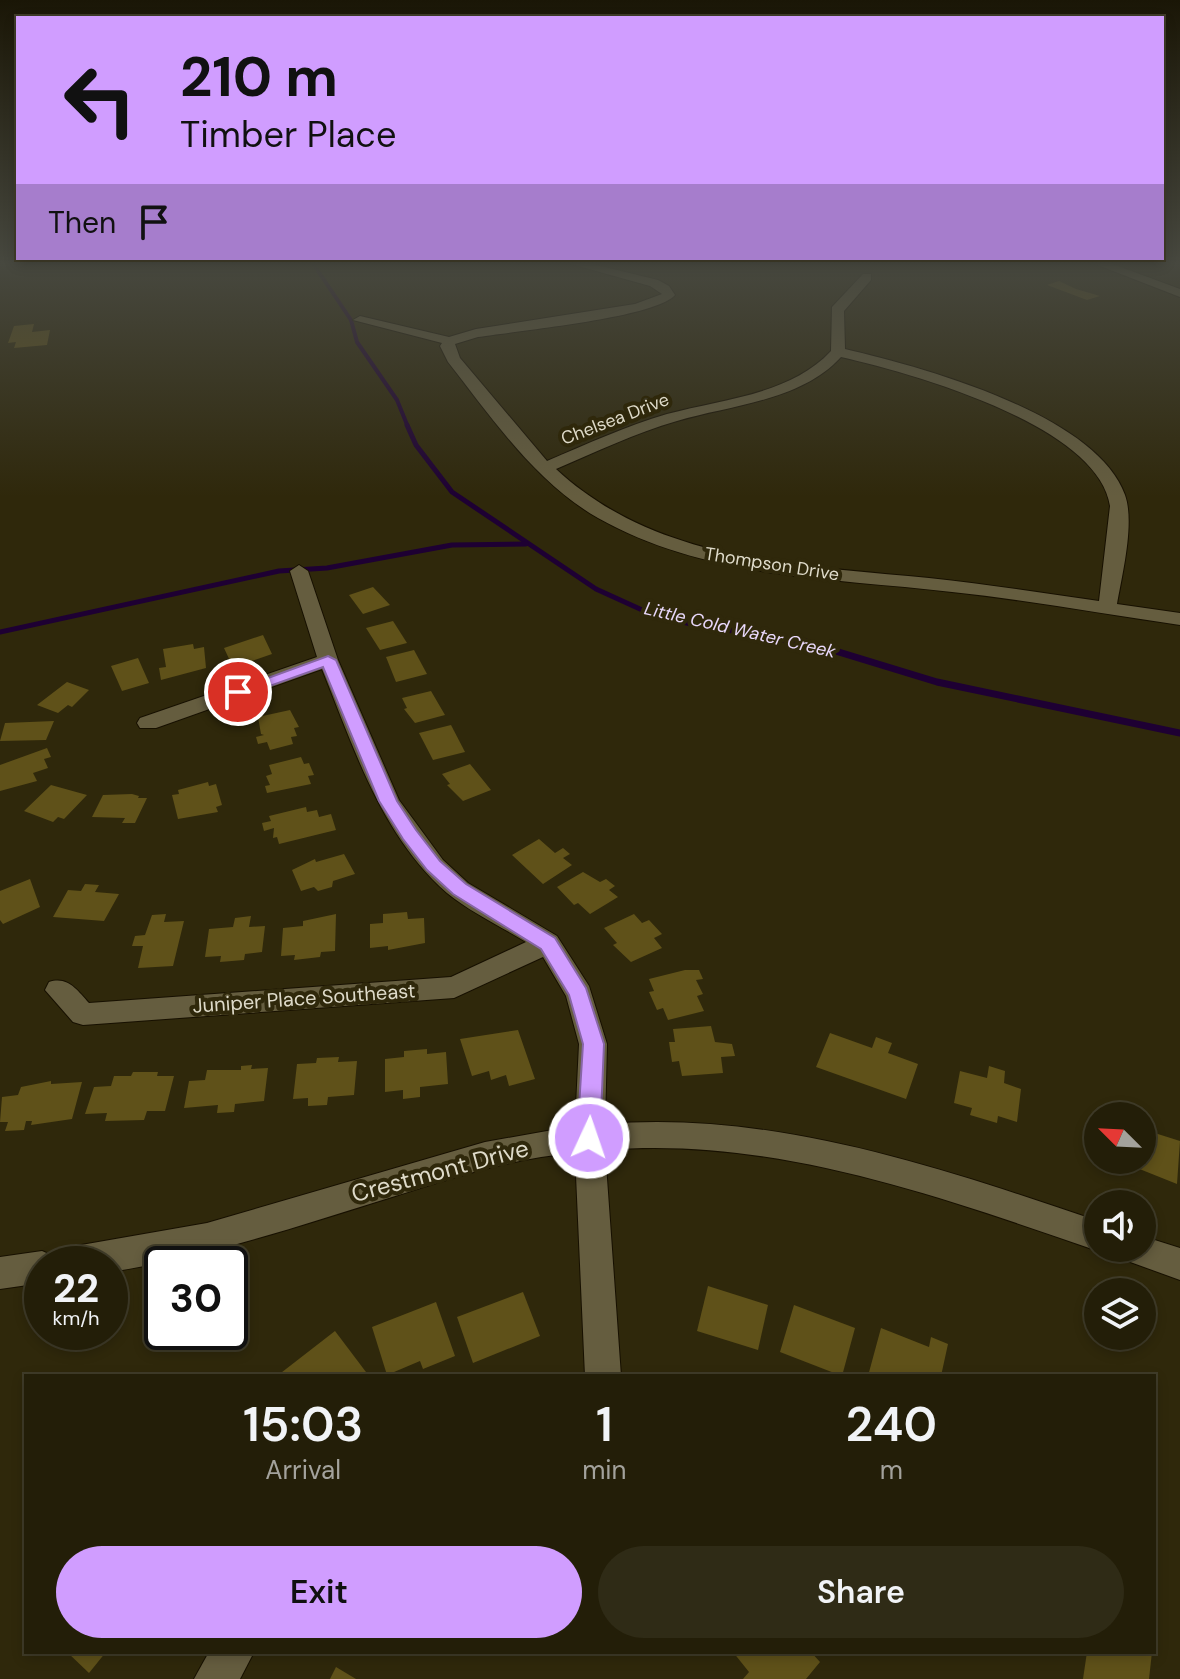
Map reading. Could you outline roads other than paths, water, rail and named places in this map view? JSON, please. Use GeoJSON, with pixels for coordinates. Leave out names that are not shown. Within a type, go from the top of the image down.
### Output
{"type":"FeatureCollection","features":[{"type":"Feature","properties":{"kind":"street"},"geometry":{"type":"LineString","coordinates":[[838,340],[838,352],[903,368],[988,398],[1042,424],[1098,462],[1110,478],[1120,506],[1107,609]]}},
{"type":"Feature","properties":{"kind":"street","name":"Thompson Drive"},"geometry":{"type":"LineString","coordinates":[[450,341],[447,346],[453,359],[544,468],[562,485],[605,514],[646,534],[692,551],[751,564],[954,587],[1180,619]]}},
{"type":"Feature","properties":{"kind":"street","name":"Chelsea Drive"},"geometry":{"type":"LineString","coordinates":[[544,468],[653,423],[773,392],[826,367],[838,352]]}},
{"type":"Feature","properties":{"kind":"street"},"geometry":{"type":"LineString","coordinates":[[299,571],[328,660],[388,801],[434,866],[459,889],[548,943],[579,994],[593,1044],[589,1138],[603,1374]]}},
{"type":"Feature","properties":{"kind":"street"},"geometry":{"type":"LineString","coordinates":[[148,723],[328,660]]}},
{"type":"Feature","properties":{"kind":"street","name":"Juniper Place Southeast"},"geometry":{"type":"LineString","coordinates":[[59,990],[83,1014],[454,987],[548,943]]}},
{"type":"Feature","properties":{"kind":"street","name":"Crestmont Drive"},"geometry":{"type":"LineString","coordinates":[[128,1252],[207,1238],[395,1182],[438,1166],[554,1141],[684,1135],[793,1147],[926,1180],[1084,1231]]}},
{"type":"Feature","properties":{"kind":"street"},"geometry":{"type":"LineString","coordinates":[[1156,1256],[1180,1264]]}},
{"type":"Feature","properties":{"kind":"street"},"geometry":{"type":"LineString","coordinates":[[0,1273],[24,1270]]}},
{"type":"Feature","properties":{"kind":"street"},"geometry":{"type":"LineString","coordinates":[[215,1679],[233,1654]]}},
{"type":"Feature","properties":{"kind":"waterway","name":"Little Cold Water Creek"},"geometry":{"type":"LineString","coordinates":[[357,340],[397,400],[408,427]]}},
{"type":"Feature","properties":{"kind":"waterway","name":"Little Cold Water Creek"},"geometry":{"type":"LineString","coordinates":[[407,425],[416,445],[452,492],[596,589],[651,614],[756,635]]}},
{"type":"Feature","properties":{"kind":"waterway"},"geometry":{"type":"LineString","coordinates":[[0,632],[279,571],[327,568],[452,545],[526,544]]}},
{"type":"Feature","properties":{"kind":"waterway","name":"Little Cold Water Creek"},"geometry":{"type":"LineString","coordinates":[[751,634],[756,635]]}},
{"type":"Feature","properties":{"kind":"waterway","name":"Little Cold Water Creek"},"geometry":{"type":"LineString","coordinates":[[756,635],[806,642],[937,682],[1180,733]]}},
{"type":"Feature","properties":{"kind":"waterway","name":"Little Cold Water Creek"},"geometry":{"type":"LineString","coordinates":[[756,635],[764,636]]}}]}
